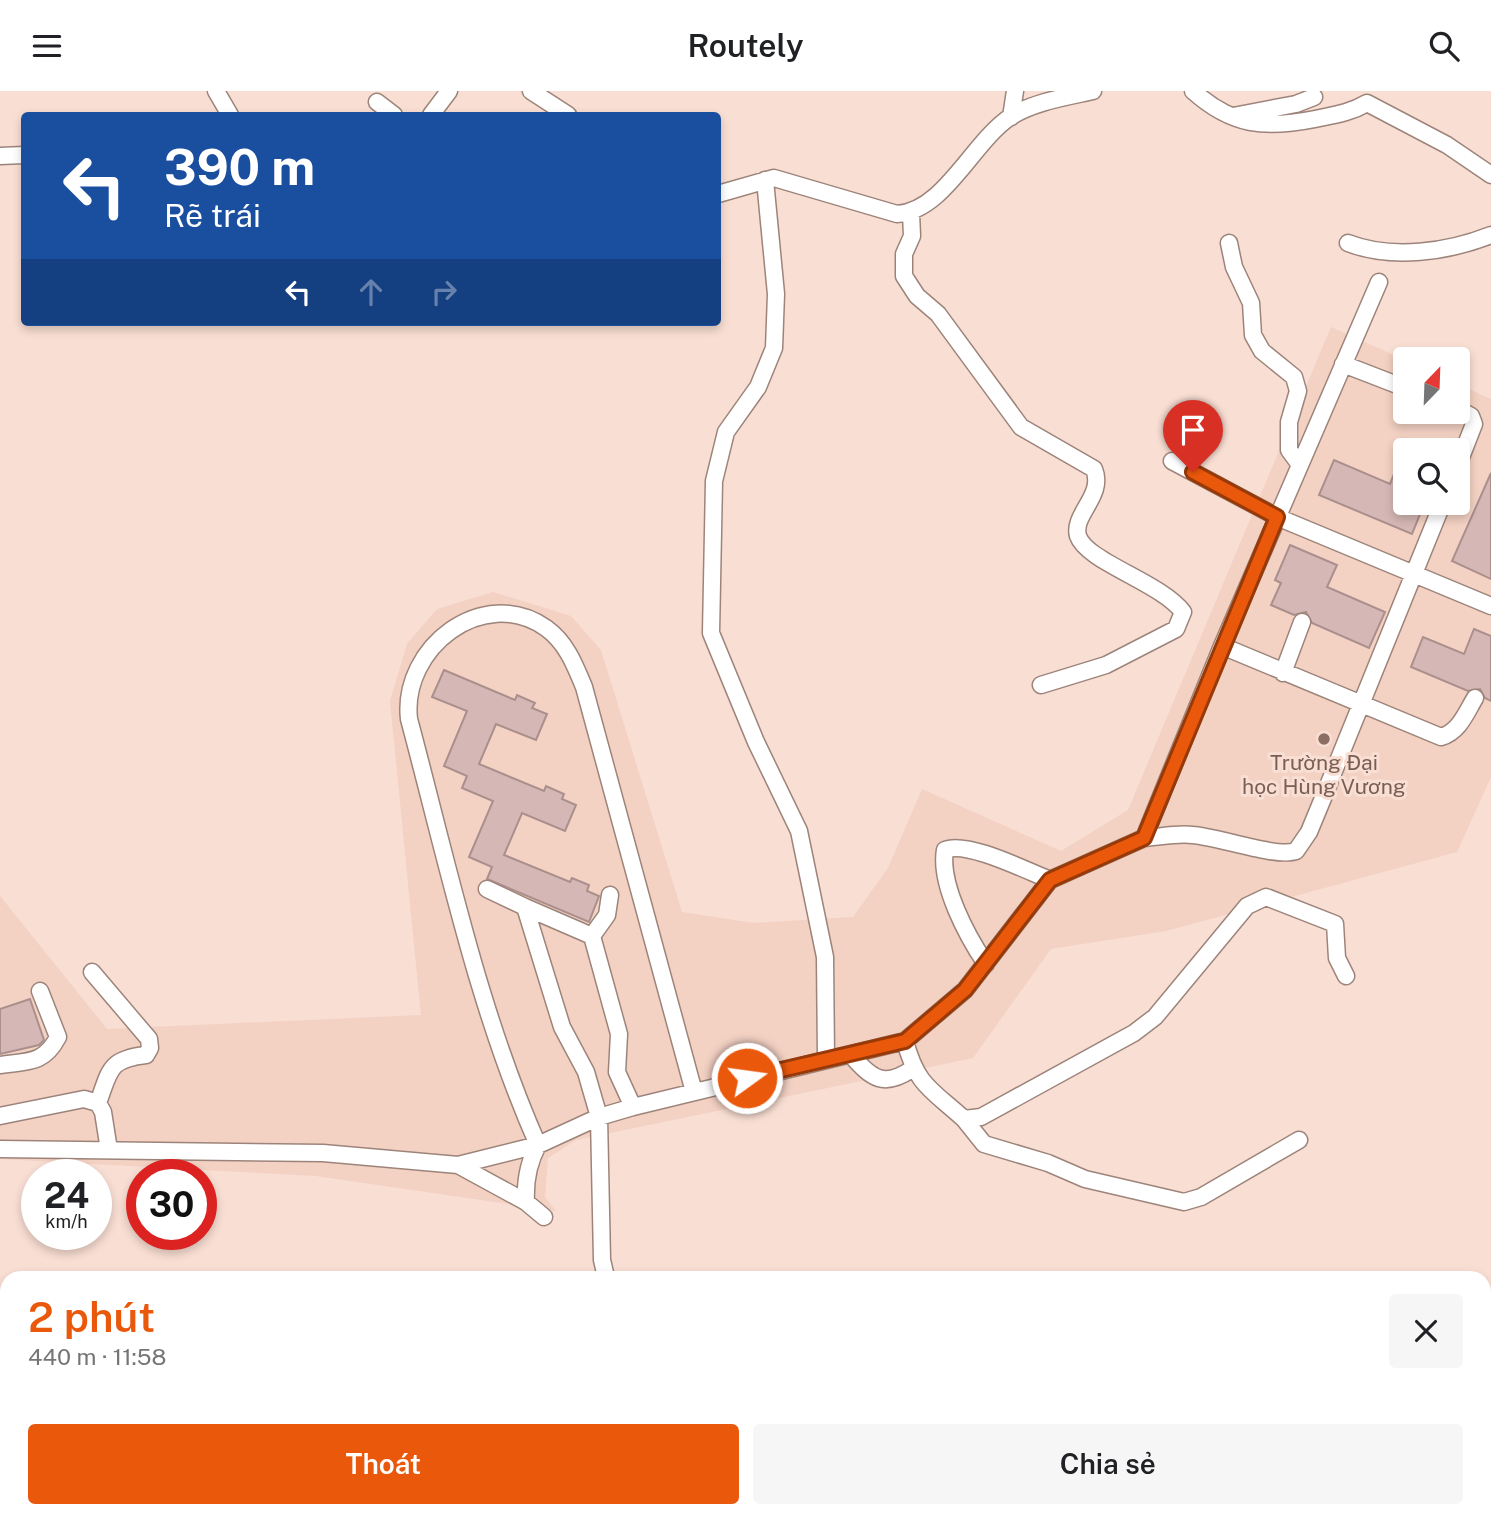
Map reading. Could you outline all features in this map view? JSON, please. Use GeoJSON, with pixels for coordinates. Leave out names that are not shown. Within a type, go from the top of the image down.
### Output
{"type":"FeatureCollection","features":[{"type":"Feature","properties":{"kind":"street"},"geometry":{"type":"LineString","coordinates":[[216,91],[228,112]]}},
{"type":"Feature","properties":{"kind":"street"},"geometry":{"type":"LineString","coordinates":[[433,112],[449,91]]}},
{"type":"Feature","properties":{"kind":"street"},"geometry":{"type":"LineString","coordinates":[[531,91],[563,112]]}},
{"type":"Feature","properties":{"kind":"street"},"geometry":{"type":"LineString","coordinates":[[1011,117],[1015,91]]}},
{"type":"Feature","properties":{"kind":"street"},"geometry":{"type":"LineString","coordinates":[[721,193],[774,178],[795,182],[827,196],[897,214],[911,213],[924,206],[946,185],[977,147],[1011,117],[1051,100],[1093,91]]}},
{"type":"Feature","properties":{"kind":"street"},"geometry":{"type":"LineString","coordinates":[[1193,91],[1230,117],[1254,124],[1280,126],[1352,112],[1371,97],[1491,175]]}},
{"type":"Feature","properties":{"kind":"street"},"geometry":{"type":"LineString","coordinates":[[1230,117],[1296,104],[1314,97]]}},
{"type":"Feature","properties":{"kind":"street"},"geometry":{"type":"LineString","coordinates":[[377,102],[390,112]]}},
{"type":"Feature","properties":{"kind":"street"},"geometry":{"type":"LineString","coordinates":[[0,156],[21,155]]}},
{"type":"Feature","properties":{"kind":"street"},"geometry":{"type":"LineString","coordinates":[[765,180],[776,294],[774,348],[758,387],[726,432],[714,481],[711,633],[755,742],[799,831],[825,957],[826,1058]]}},
{"type":"Feature","properties":{"kind":"street"},"geometry":{"type":"LineString","coordinates":[[911,213],[912,236],[904,254],[904,277],[917,296],[938,314],[1021,427],[1094,469],[1097,476],[1095,493],[1083,513],[1078,529],[1079,537],[1096,557],[1115,564],[1153,586],[1175,601],[1183,612],[1176,629],[1106,665],[1041,685]]}},
{"type":"Feature","properties":{"kind":"street"},"geometry":{"type":"LineString","coordinates":[[1348,243],[1365,250],[1414,252],[1465,245],[1491,235]]}},
{"type":"Feature","properties":{"kind":"street"},"geometry":{"type":"LineString","coordinates":[[1229,243],[1234,267],[1251,303],[1252,335],[1262,351],[1294,377],[1298,391],[1289,422],[1289,450],[1300,465]]}},
{"type":"Feature","properties":{"kind":"street"},"geometry":{"type":"LineString","coordinates":[[1144,838],[1222,646],[1379,282]]}},
{"type":"Feature","properties":{"kind":"street"},"geometry":{"type":"LineString","coordinates":[[1343,363],[1393,383]]}},
{"type":"Feature","properties":{"kind":"street"},"geometry":{"type":"LineString","coordinates":[[1469,438],[1474,424],[1470,416]]}},
{"type":"Feature","properties":{"kind":"street"},"geometry":{"type":"LineString","coordinates":[[1172,461],[1277,517],[1413,576],[1491,606]]}},
{"type":"Feature","properties":{"kind":"street"},"geometry":{"type":"LineString","coordinates":[[0,1149],[323,1153],[458,1165],[538,1145],[599,1117],[633,1107],[826,1058],[851,1055],[905,1041],[965,990],[1050,880],[1144,838],[1190,834],[1230,840],[1275,852],[1296,851],[1309,832],[1438,515]]}},
{"type":"Feature","properties":{"kind":"street"},"geometry":{"type":"LineString","coordinates":[[538,1145],[524,1114],[480,981],[409,719],[407,701],[417,667],[433,644],[473,617],[498,611],[523,617],[547,629],[569,653],[584,687],[694,1091]]}},
{"type":"Feature","properties":{"kind":"street"},"geometry":{"type":"LineString","coordinates":[[1283,673],[1302,622]]}},
{"type":"Feature","properties":{"kind":"street"},"geometry":{"type":"LineString","coordinates":[[1222,646],[1360,706],[1440,737],[1450,734],[1459,725],[1475,698]]}},
{"type":"Feature","properties":{"kind":"street"},"geometry":{"type":"LineString","coordinates":[[986,964],[964,931],[943,862],[945,849],[954,845],[970,849],[1050,880]]}},
{"type":"Feature","properties":{"kind":"street"},"geometry":{"type":"LineString","coordinates":[[487,889],[592,936]]}},
{"type":"Feature","properties":{"kind":"street"},"geometry":{"type":"LineString","coordinates":[[592,936],[607,915],[610,895]]}},
{"type":"Feature","properties":{"kind":"street"},"geometry":{"type":"LineString","coordinates":[[964,1119],[981,1117],[1134,1033],[1155,1017],[1255,901],[1266,897],[1335,925],[1338,958],[1346,976]]}},
{"type":"Feature","properties":{"kind":"street"},"geometry":{"type":"LineString","coordinates":[[526,907],[562,1027],[586,1072],[599,1117],[602,1259],[605,1271]]}},
{"type":"Feature","properties":{"kind":"street"},"geometry":{"type":"LineString","coordinates":[[592,936],[619,1034],[617,1072],[633,1107]]}},
{"type":"Feature","properties":{"kind":"street"},"geometry":{"type":"LineString","coordinates":[[92,972],[149,1039],[150,1048],[146,1055],[123,1058],[117,1063],[109,1073],[98,1103]]}},
{"type":"Feature","properties":{"kind":"street"},"geometry":{"type":"LineString","coordinates":[[0,1065],[43,1058],[51,1052],[58,1037],[40,992]]}},
{"type":"Feature","properties":{"kind":"street"},"geometry":{"type":"LineString","coordinates":[[905,1041],[912,1069],[921,1082],[964,1119],[984,1144],[1048,1163],[1086,1179],[1184,1202],[1201,1197],[1299,1140]]}},
{"type":"Feature","properties":{"kind":"street"},"geometry":{"type":"LineString","coordinates":[[851,1055],[876,1079],[896,1080],[912,1069]]}},
{"type":"Feature","properties":{"kind":"street"},"geometry":{"type":"LineString","coordinates":[[0,1116],[84,1099],[98,1103],[103,1112],[108,1150]]}},
{"type":"Feature","properties":{"kind":"street"},"geometry":{"type":"LineString","coordinates":[[526,1202],[525,1186],[531,1157],[538,1145]]}},
{"type":"Feature","properties":{"kind":"street"},"geometry":{"type":"LineString","coordinates":[[458,1165],[526,1202],[544,1217]]}},
{"type":"Feature","properties":{"kind":"shaded area","name":"Trường Đại học Hùng Vương"},"geometry":{"type":"Polygon","coordinates":[[[1331,327],[1393,355],[1393,424],[1470,424],[1470,389],[1491,399],[1491,777],[1457,852],[1166,931],[1051,949],[973,1058],[576,1140],[548,1158],[545,1197],[556,1211],[316,1176],[217,1171],[217,1159],[126,1159],[126,1166],[112,1165],[112,1159],[0,1159],[0,896],[107,1029],[421,1015],[390,701],[407,644],[437,609],[493,592],[571,616],[601,650],[682,912],[754,923],[853,917],[888,868],[922,789],[1061,851],[1128,810],[1331,327]]]}},
{"type":"Feature","properties":{"kind":"building"},"geometry":{"type":"Polygon","coordinates":[[[1334,460],[1390,484],[1393,477],[1393,515],[1420,515],[1412,534],[1319,495],[1334,460]]]}},
{"type":"Feature","properties":{"kind":"building"},"geometry":{"type":"Polygon","coordinates":[[[1491,473],[1491,579],[1452,561],[1491,473]]]}},
{"type":"Feature","properties":{"kind":"building"},"geometry":{"type":"Polygon","coordinates":[[[1290,545],[1337,565],[1327,587],[1385,612],[1369,648],[1312,623],[1306,612],[1294,615],[1271,605],[1281,583],[1275,580],[1290,545]]]}},
{"type":"Feature","properties":{"kind":"building"},"geometry":{"type":"Polygon","coordinates":[[[1474,629],[1491,636],[1491,701],[1485,698],[1480,689],[1468,691],[1411,667],[1423,637],[1464,654],[1474,629]]]}},
{"type":"Feature","properties":{"kind":"building"},"geometry":{"type":"Polygon","coordinates":[[[444,670],[515,700],[517,695],[535,703],[532,708],[547,714],[536,740],[496,724],[479,764],[544,791],[546,786],[564,794],[562,799],[576,805],[565,831],[522,813],[504,855],[570,882],[572,878],[589,885],[587,891],[599,896],[589,922],[487,879],[492,867],[469,857],[493,801],[462,788],[467,776],[444,766],[467,711],[432,697],[444,670]]]}},
{"type":"Feature","properties":{"kind":"building"},"geometry":{"type":"Polygon","coordinates":[[[30,999],[44,1040],[39,1045],[0,1054],[0,1009],[30,999]]]}},
{"type":"Feature","properties":{"kind":"place","name":"Trường Đại học Hùng Vương"},"geometry":{"type":"Point","coordinates":[1324,739]}},
{"type":"Feature","properties":{"kind":"route"},"geometry":{"type":"LineString","coordinates":[[747,1078],[905,1041],[965,990],[1050,880],[1144,838],[1277,517],[1193,472]]}}]}
